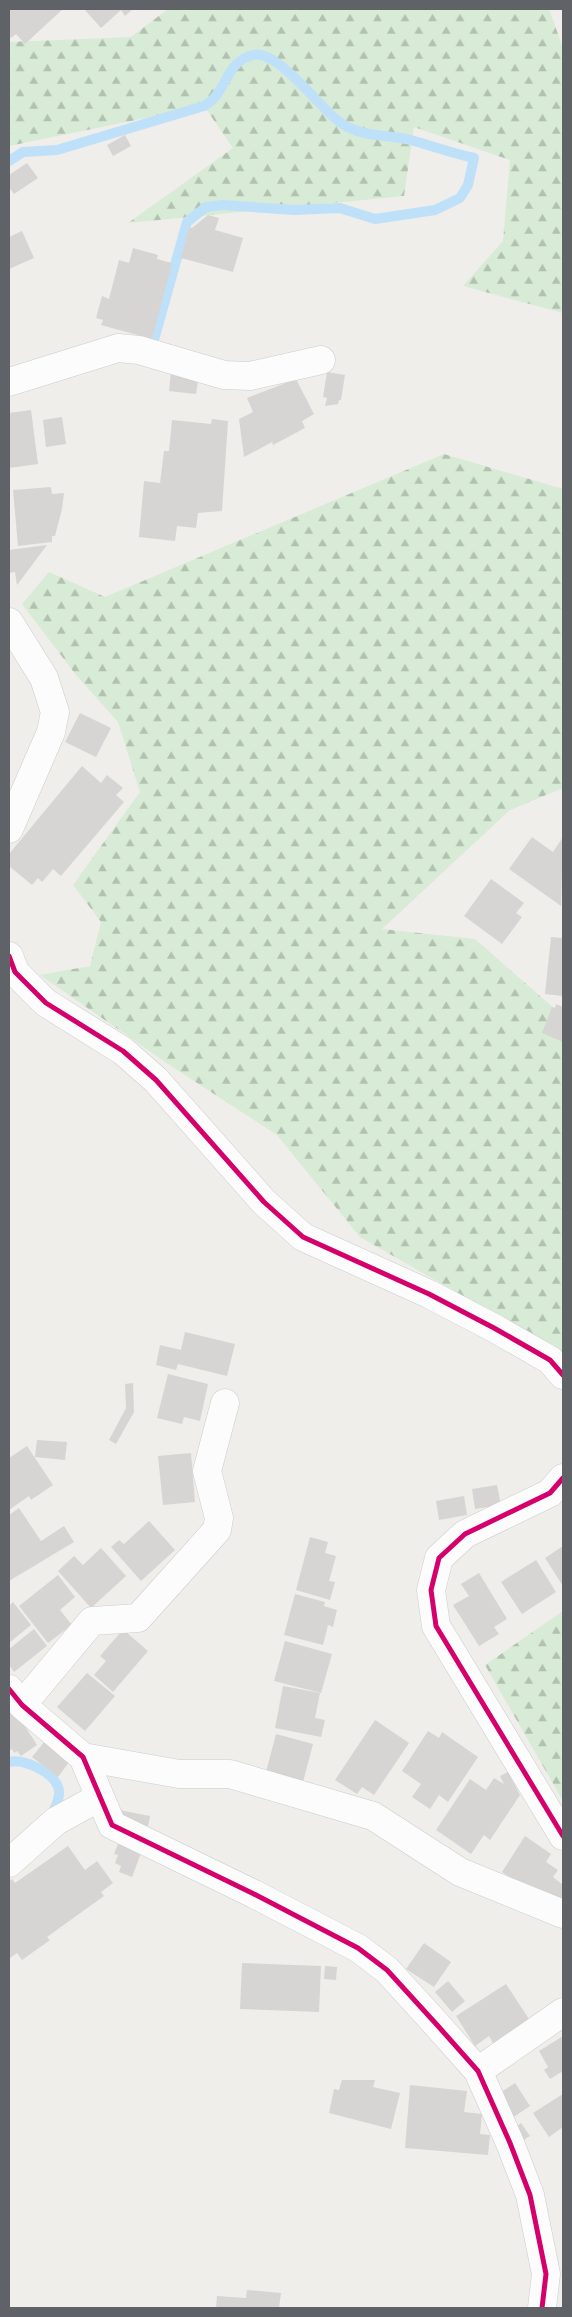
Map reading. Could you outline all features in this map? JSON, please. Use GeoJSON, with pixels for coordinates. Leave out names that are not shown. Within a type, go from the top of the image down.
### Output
{"type":"FeatureCollection","features":[{"type":"Feature","properties":{"kind":"street"},"geometry":{"type":"LineString","coordinates":[[9,382],[118,348],[139,350],[224,375],[250,376],[320,360]]}},
{"type":"Feature","properties":{"kind":"street"},"geometry":{"type":"LineString","coordinates":[[9,622],[44,678],[55,712],[51,732],[9,829]]}},
{"type":"Feature","properties":{"kind":"street"},"geometry":{"type":"LineString","coordinates":[[9,956],[15,972],[46,1003],[122,1051],[156,1080],[264,1202],[303,1237],[429,1294],[494,1328],[550,1360],[563,1375]]}},
{"type":"Feature","properties":{"kind":"street"},"geometry":{"type":"LineString","coordinates":[[225,1403],[207,1471],[219,1518],[217,1530],[138,1618],[92,1621],[15,1697],[84,1757],[112,1825],[254,1894],[358,1948],[387,1970],[478,2071],[510,2143],[554,2264],[546,2274],[542,2308]]}},
{"type":"Feature","properties":{"kind":"street"},"geometry":{"type":"LineString","coordinates":[[563,1478],[550,1493],[465,1534],[439,1558],[431,1590],[436,1626],[563,1836]]}},
{"type":"Feature","properties":{"kind":"street"},"geometry":{"type":"LineString","coordinates":[[84,1757],[179,1774],[230,1774],[372,1816],[460,1872],[563,1914]]}},
{"type":"Feature","properties":{"kind":"street"},"geometry":{"type":"LineString","coordinates":[[9,1863],[56,1821],[100,1798]]}},
{"type":"Feature","properties":{"kind":"street"},"geometry":{"type":"LineString","coordinates":[[478,2071],[563,2012]]}},
{"type":"Feature","properties":{"kind":"green space"},"geometry":{"type":"Polygon","coordinates":[[[168,9],[549,9],[563,48],[563,313],[463,286],[503,241],[510,160],[414,127],[404,196],[128,223],[233,148],[204,106],[9,146],[9,42],[131,37],[168,9]]]}},
{"type":"Feature","properties":{"kind":"green space"},"geometry":{"type":"Polygon","coordinates":[[[444,454],[563,489],[563,788],[510,810],[382,929],[475,939],[563,1016],[563,1353],[360,1237],[277,1135],[168,1064],[40,975],[90,966],[101,922],[73,885],[140,792],[118,722],[76,675],[22,604],[49,572],[105,597],[444,454]]]}},
{"type":"Feature","properties":{"kind":"green space"},"geometry":{"type":"Polygon","coordinates":[[[563,1611],[563,1801],[485,1665],[563,1611]]]}},
{"type":"Feature","properties":{"kind":"building"},"geometry":{"type":"Polygon","coordinates":[[[9,9],[63,9],[25,44],[16,34],[11,38],[9,36],[9,9]]]}},
{"type":"Feature","properties":{"kind":"building"},"geometry":{"type":"Polygon","coordinates":[[[84,9],[133,9],[125,16],[121,10],[101,28],[84,9]]]}},
{"type":"Feature","properties":{"kind":"building"},"geometry":{"type":"Polygon","coordinates":[[[125,135],[131,146],[113,156],[107,145],[125,135]]]}},
{"type":"Feature","properties":{"kind":"building"},"geometry":{"type":"Polygon","coordinates":[[[27,163],[38,178],[14,194],[9,187],[9,175],[27,163]]]}},
{"type":"Feature","properties":{"kind":"building"},"geometry":{"type":"Polygon","coordinates":[[[208,215],[219,218],[215,230],[243,238],[233,272],[181,258],[189,227],[192,228],[208,215]]]}},
{"type":"Feature","properties":{"kind":"building"},"geometry":{"type":"Polygon","coordinates":[[[22,231],[34,258],[9,269],[9,237],[22,231]]]}},
{"type":"Feature","properties":{"kind":"building"},"geometry":{"type":"Polygon","coordinates":[[[133,248],[158,255],[157,259],[172,263],[152,339],[101,325],[103,320],[96,318],[102,296],[109,299],[119,260],[129,263],[133,248]]]}},
{"type":"Feature","properties":{"kind":"building"},"geometry":{"type":"Polygon","coordinates":[[[171,372],[199,376],[196,394],[169,391],[171,372]]]}},
{"type":"Feature","properties":{"kind":"building"},"geometry":{"type":"Polygon","coordinates":[[[327,372],[345,375],[341,400],[339,400],[338,404],[325,406],[327,398],[323,397],[327,372]]]}},
{"type":"Feature","properties":{"kind":"building"},"geometry":{"type":"Polygon","coordinates":[[[296,379],[314,414],[302,421],[305,428],[273,445],[272,442],[244,457],[239,419],[253,412],[247,398],[296,379]]]}},
{"type":"Feature","properties":{"kind":"building"},"geometry":{"type":"Polygon","coordinates":[[[31,410],[38,464],[9,468],[9,413],[31,410]]]}},
{"type":"Feature","properties":{"kind":"building"},"geometry":{"type":"Polygon","coordinates":[[[62,417],[66,444],[46,447],[43,420],[62,417]]]}},
{"type":"Feature","properties":{"kind":"building"},"geometry":{"type":"Polygon","coordinates":[[[212,419],[228,421],[222,511],[198,513],[196,528],[177,526],[175,541],[139,537],[144,481],[160,483],[164,451],[169,451],[172,420],[211,424],[212,419]]]}},
{"type":"Feature","properties":{"kind":"building"},"geometry":{"type":"Polygon","coordinates":[[[51,487],[52,494],[64,493],[62,509],[55,536],[52,536],[52,542],[18,546],[13,490],[51,487]]]}},
{"type":"Feature","properties":{"kind":"building"},"geometry":{"type":"Polygon","coordinates":[[[47,545],[17,585],[15,572],[9,573],[9,550],[47,545]]]}},
{"type":"Feature","properties":{"kind":"building"},"geometry":{"type":"Polygon","coordinates":[[[80,713],[111,728],[96,757],[65,742],[80,713]]]}},
{"type":"Feature","properties":{"kind":"building"},"geometry":{"type":"Polygon","coordinates":[[[82,766],[101,783],[107,775],[123,788],[116,795],[124,802],[61,876],[53,869],[42,882],[38,878],[32,885],[9,866],[9,854],[82,766]]]}},
{"type":"Feature","properties":{"kind":"building"},"geometry":{"type":"Polygon","coordinates":[[[532,837],[553,852],[563,837],[561,906],[509,869],[532,837]]]}},
{"type":"Feature","properties":{"kind":"building"},"geometry":{"type":"Polygon","coordinates":[[[491,879],[524,903],[516,913],[522,917],[502,944],[464,916],[491,879]]]}},
{"type":"Feature","properties":{"kind":"building"},"geometry":{"type":"Polygon","coordinates":[[[551,937],[563,938],[563,996],[545,994],[551,937]]]}},
{"type":"Feature","properties":{"kind":"building"},"geometry":{"type":"Polygon","coordinates":[[[556,1004],[563,1007],[563,1042],[542,1033],[552,1007],[555,1008],[556,1004]]]}},
{"type":"Feature","properties":{"kind":"building"},"geometry":{"type":"Polygon","coordinates":[[[185,1332],[235,1344],[227,1376],[178,1364],[176,1370],[156,1365],[160,1345],[181,1350],[185,1332]]]}},
{"type":"Feature","properties":{"kind":"building"},"geometry":{"type":"Polygon","coordinates":[[[168,1374],[208,1384],[200,1421],[184,1417],[182,1424],[157,1418],[168,1374]]]}},
{"type":"Feature","properties":{"kind":"building"},"geometry":{"type":"Polygon","coordinates":[[[133,1383],[134,1412],[116,1444],[109,1440],[126,1408],[125,1384],[133,1383]]]}},
{"type":"Feature","properties":{"kind":"building"},"geometry":{"type":"Polygon","coordinates":[[[37,1440],[67,1442],[65,1460],[35,1457],[37,1440]]]}},
{"type":"Feature","properties":{"kind":"building"},"geometry":{"type":"Polygon","coordinates":[[[27,1446],[53,1485],[31,1500],[29,1496],[9,1510],[9,1458],[27,1446]]]}},
{"type":"Feature","properties":{"kind":"building"},"geometry":{"type":"Polygon","coordinates":[[[191,1453],[195,1502],[163,1505],[158,1456],[191,1453]]]}},
{"type":"Feature","properties":{"kind":"building"},"geometry":{"type":"Polygon","coordinates":[[[497,1485],[501,1505],[475,1509],[472,1489],[497,1485]]]}},
{"type":"Feature","properties":{"kind":"building"},"geometry":{"type":"Polygon","coordinates":[[[464,1496],[467,1515],[439,1520],[436,1501],[464,1496]]]}},
{"type":"Feature","properties":{"kind":"building"},"geometry":{"type":"Polygon","coordinates":[[[19,1508],[41,1541],[64,1526],[74,1542],[9,1581],[9,1515],[19,1508]]]}},
{"type":"Feature","properties":{"kind":"building"},"geometry":{"type":"Polygon","coordinates":[[[149,1521],[175,1550],[141,1581],[111,1547],[119,1540],[124,1544],[149,1521]]]}},
{"type":"Feature","properties":{"kind":"building"},"geometry":{"type":"Polygon","coordinates":[[[310,1537],[328,1542],[325,1553],[336,1556],[329,1581],[335,1582],[330,1600],[296,1590],[310,1537]]]}},
{"type":"Feature","properties":{"kind":"building"},"geometry":{"type":"Polygon","coordinates":[[[563,1546],[563,1586],[545,1558],[563,1546]]]}},
{"type":"Feature","properties":{"kind":"building"},"geometry":{"type":"Polygon","coordinates":[[[101,1548],[126,1576],[91,1608],[58,1571],[74,1556],[83,1565],[101,1548]]]}},
{"type":"Feature","properties":{"kind":"building"},"geometry":{"type":"Polygon","coordinates":[[[536,1560],[556,1592],[522,1614],[501,1582],[536,1560]]]}},
{"type":"Feature","properties":{"kind":"building"},"geometry":{"type":"Polygon","coordinates":[[[479,1573],[507,1619],[494,1627],[499,1634],[479,1646],[453,1605],[469,1596],[461,1584],[479,1573]]]}},
{"type":"Feature","properties":{"kind":"building"},"geometry":{"type":"Polygon","coordinates":[[[58,1575],[75,1597],[60,1610],[72,1625],[48,1643],[19,1606],[58,1575]]]}},
{"type":"Feature","properties":{"kind":"building"},"geometry":{"type":"Polygon","coordinates":[[[295,1594],[325,1602],[324,1606],[337,1610],[333,1627],[328,1625],[323,1645],[284,1635],[295,1594]]]}},
{"type":"Feature","properties":{"kind":"building"},"geometry":{"type":"Polygon","coordinates":[[[13,1602],[31,1625],[9,1643],[9,1606],[13,1602]]]}},
{"type":"Feature","properties":{"kind":"building"},"geometry":{"type":"Polygon","coordinates":[[[34,1629],[47,1646],[14,1672],[9,1665],[9,1649],[34,1629]]]}},
{"type":"Feature","properties":{"kind":"building"},"geometry":{"type":"Polygon","coordinates":[[[126,1632],[148,1651],[113,1692],[94,1675],[106,1661],[100,1656],[120,1633],[126,1632]]]}},
{"type":"Feature","properties":{"kind":"building"},"geometry":{"type":"Polygon","coordinates":[[[285,1641],[332,1654],[321,1693],[274,1681],[285,1641]]]}},
{"type":"Feature","properties":{"kind":"building"},"geometry":{"type":"Polygon","coordinates":[[[87,1673],[115,1696],[85,1731],[57,1707],[87,1673]]]}},
{"type":"Feature","properties":{"kind":"building"},"geometry":{"type":"Polygon","coordinates":[[[283,1686],[320,1693],[315,1718],[325,1720],[321,1737],[275,1728],[283,1686]]]}},
{"type":"Feature","properties":{"kind":"building"},"geometry":{"type":"Polygon","coordinates":[[[10,1710],[15,1717],[18,1715],[37,1745],[21,1756],[17,1751],[14,1753],[12,1749],[9,1751],[10,1710]]]}},
{"type":"Feature","properties":{"kind":"building"},"geometry":{"type":"Polygon","coordinates":[[[375,1720],[409,1743],[374,1795],[362,1787],[357,1794],[335,1780],[375,1720]]]}},
{"type":"Feature","properties":{"kind":"building"},"geometry":{"type":"Polygon","coordinates":[[[428,1731],[439,1738],[442,1732],[478,1757],[448,1802],[439,1795],[430,1809],[412,1797],[421,1784],[402,1771],[428,1731]]]}},
{"type":"Feature","properties":{"kind":"building"},"geometry":{"type":"Polygon","coordinates":[[[276,1734],[313,1744],[303,1782],[266,1772],[276,1734]]]}},
{"type":"Feature","properties":{"kind":"building"},"geometry":{"type":"Polygon","coordinates":[[[44,1742],[70,1761],[58,1777],[32,1757],[44,1742]]]}},
{"type":"Feature","properties":{"kind":"building"},"geometry":{"type":"Polygon","coordinates":[[[508,1772],[520,1795],[490,1840],[484,1835],[471,1854],[436,1830],[470,1779],[486,1790],[494,1778],[504,1784],[500,1776],[508,1772]]]}},
{"type":"Feature","properties":{"kind":"building"},"geometry":{"type":"Polygon","coordinates":[[[114,1809],[150,1816],[147,1832],[126,1820],[114,1809]]]}},
{"type":"Feature","properties":{"kind":"building"},"geometry":{"type":"Polygon","coordinates":[[[525,1836],[551,1854],[546,1862],[558,1870],[553,1877],[563,1885],[563,1897],[556,1908],[502,1872],[525,1836]]]}},
{"type":"Feature","properties":{"kind":"building"},"geometry":{"type":"Polygon","coordinates":[[[118,1844],[141,1853],[132,1877],[119,1872],[121,1866],[115,1863],[118,1855],[114,1854],[118,1844]]]}},
{"type":"Feature","properties":{"kind":"building"},"geometry":{"type":"Polygon","coordinates":[[[68,1846],[85,1870],[97,1861],[113,1883],[101,1892],[104,1896],[47,1937],[50,1940],[22,1960],[17,1953],[10,1958],[9,1881],[12,1879],[15,1883],[68,1846]]]}},
{"type":"Feature","properties":{"kind":"building"},"geometry":{"type":"Polygon","coordinates":[[[424,1943],[451,1962],[434,1987],[406,1969],[424,1943]]]}},
{"type":"Feature","properties":{"kind":"building"},"geometry":{"type":"Polygon","coordinates":[[[242,1963],[321,1966],[319,2012],[240,2009],[242,1963]]]}},
{"type":"Feature","properties":{"kind":"building"},"geometry":{"type":"Polygon","coordinates":[[[325,1966],[337,1967],[336,1980],[324,1979],[325,1966]]]}},
{"type":"Feature","properties":{"kind":"building"},"geometry":{"type":"Polygon","coordinates":[[[448,1981],[465,2001],[452,2012],[435,1992],[448,1981]]]}},
{"type":"Feature","properties":{"kind":"building"},"geometry":{"type":"Polygon","coordinates":[[[506,1984],[529,2019],[493,2043],[489,2036],[475,2046],[456,2016],[506,1984]]]}},
{"type":"Feature","properties":{"kind":"building"},"geometry":{"type":"Polygon","coordinates":[[[563,2036],[563,2071],[550,2079],[544,2070],[548,2067],[539,2051],[563,2036]]]}},
{"type":"Feature","properties":{"kind":"building"},"geometry":{"type":"Polygon","coordinates":[[[342,2080],[375,2080],[373,2087],[400,2093],[391,2129],[329,2113],[334,2089],[339,2090],[342,2080]]]}},
{"type":"Feature","properties":{"kind":"building"},"geometry":{"type":"Polygon","coordinates":[[[515,2083],[530,2106],[512,2118],[497,2095],[515,2083]]]}},
{"type":"Feature","properties":{"kind":"building"},"geometry":{"type":"Polygon","coordinates":[[[410,2085],[467,2091],[464,2112],[482,2114],[480,2134],[490,2135],[488,2155],[405,2148],[410,2085]]]}},
{"type":"Feature","properties":{"kind":"building"},"geometry":{"type":"Polygon","coordinates":[[[563,2094],[563,2127],[549,2137],[533,2113],[563,2094]]]}},
{"type":"Feature","properties":{"kind":"building"},"geometry":{"type":"Polygon","coordinates":[[[521,2123],[530,2136],[522,2141],[514,2128],[521,2123]]]}},
{"type":"Feature","properties":{"kind":"building"},"geometry":{"type":"Polygon","coordinates":[[[247,2290],[281,2293],[279,2308],[216,2308],[217,2296],[246,2298],[247,2290]]]}},
{"type":"Feature","properties":{"kind":"waterway"},"geometry":{"type":"LineString","coordinates":[[9,161],[23,152],[57,150],[204,106],[218,94],[236,64],[253,55],[263,56],[286,70],[332,116],[349,128],[366,133],[411,140],[474,158],[468,185],[460,198],[435,210],[375,219],[340,208],[294,210],[222,205],[206,207],[187,222],[154,340]]}},
{"type":"Feature","properties":{"kind":"waterway"},"geometry":{"type":"LineString","coordinates":[[9,1762],[22,1762],[37,1767],[55,1781],[59,1793],[54,1810]]}},
{"type":"Feature","properties":{"kind":"cycle path"},"geometry":{"type":"LineString","coordinates":[[9,956],[15,972],[46,1003],[123,1051],[156,1080],[264,1202],[303,1237],[429,1294],[494,1328],[550,1360],[563,1375]]}},
{"type":"Feature","properties":{"kind":"cycle path"},"geometry":{"type":"LineString","coordinates":[[563,1478],[550,1493],[465,1534],[439,1558],[431,1590],[436,1626],[563,1836]]}},
{"type":"Feature","properties":{"kind":"cycle path"},"geometry":{"type":"LineString","coordinates":[[9,1689],[22,1705],[83,1757],[112,1825],[254,1894],[358,1948],[387,1970],[478,2071],[510,2143],[530,2195],[546,2274],[542,2308]]}}]}
